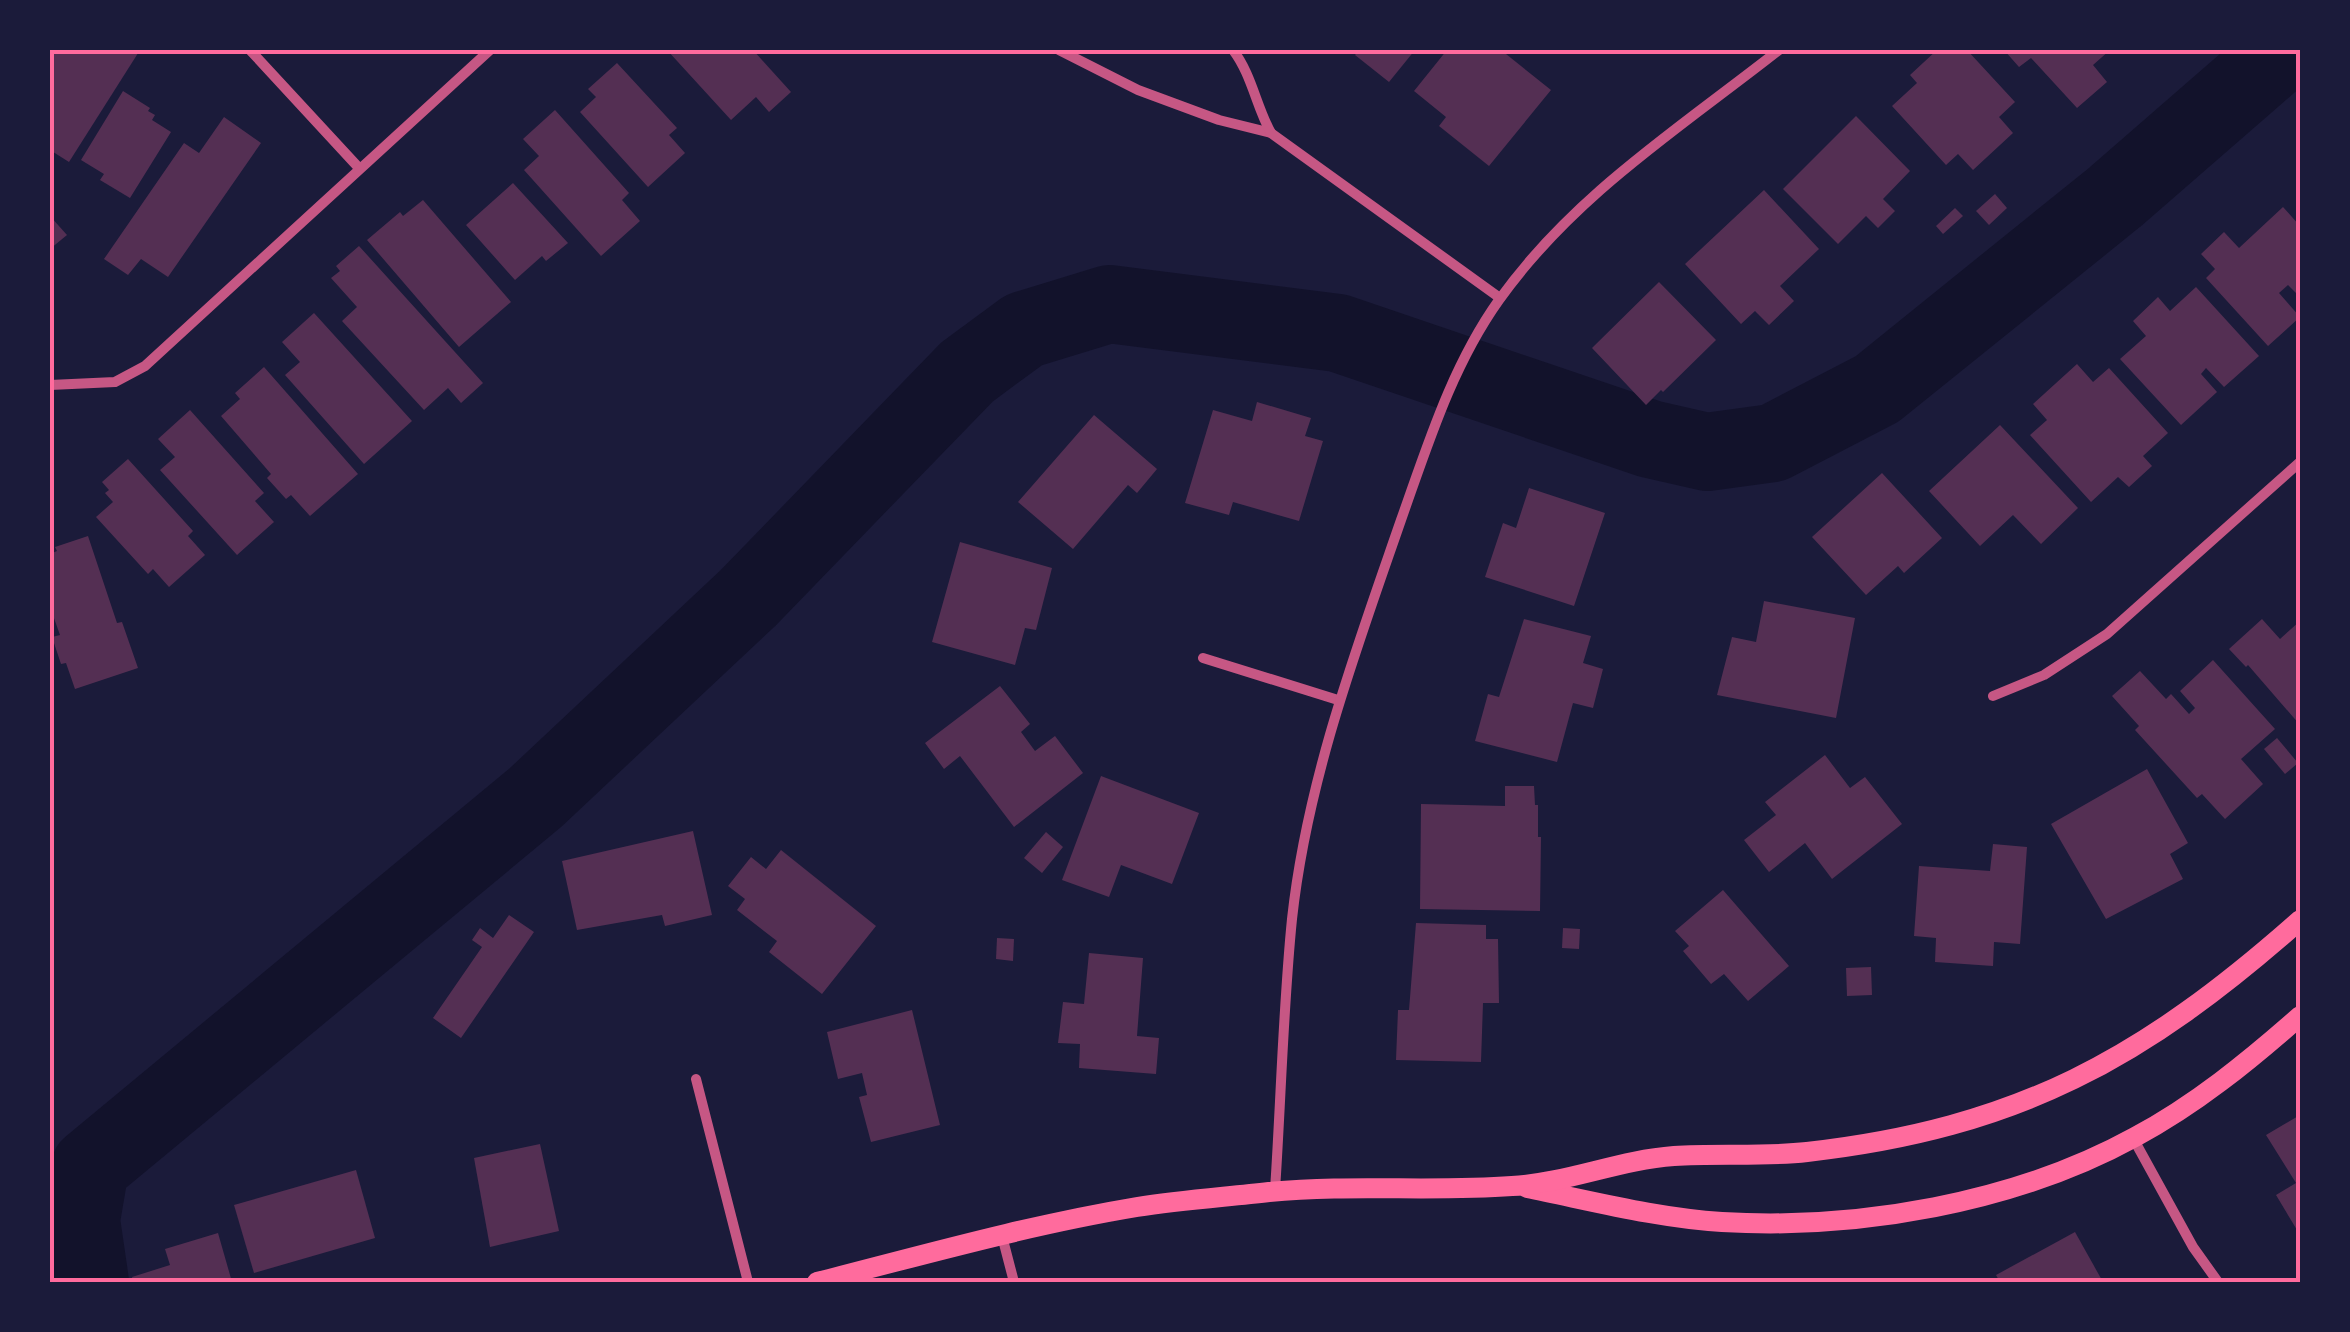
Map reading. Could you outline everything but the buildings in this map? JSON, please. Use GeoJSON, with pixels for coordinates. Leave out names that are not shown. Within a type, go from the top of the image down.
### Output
{"type":"FeatureCollection","features":[{"type":"Feature","properties":{"kind":"main road"},"geometry":{"type":"LineString","coordinates":[[817,1282],[1137,1207],[1275,1192],[1516,1186],[1670,1156],[1803,1152],[1929,1132],[1994,1114],[2104,1066],[2170,1026],[2300,920]]}},
{"type":"Feature","properties":{"kind":"main road"},"geometry":{"type":"LineString","coordinates":[[1516,1186],[1704,1220],[1832,1221],[1927,1208],[2026,1184],[2134,1138],[2250,1059],[2300,1016]]}},
{"type":"Feature","properties":{"kind":"street"},"geometry":{"type":"LineString","coordinates":[[250,50],[359,168]]}},
{"type":"Feature","properties":{"kind":"street"},"geometry":{"type":"LineString","coordinates":[[50,385],[116,382],[146,366],[490,50]]}},
{"type":"Feature","properties":{"kind":"street"},"geometry":{"type":"LineString","coordinates":[[1059,50],[1138,90],[1219,120],[1271,133],[1500,298]]}},
{"type":"Feature","properties":{"kind":"street"},"geometry":{"type":"LineString","coordinates":[[1233,50],[1249,75],[1258,108],[1271,133]]}},
{"type":"Feature","properties":{"kind":"street"},"geometry":{"type":"LineString","coordinates":[[1275,1192],[1292,917],[1315,796],[1338,700],[1439,412],[1473,340],[1500,298],[1572,214],[1613,176],[1779,50]]}},
{"type":"Feature","properties":{"kind":"street"},"geometry":{"type":"LineString","coordinates":[[1994,696],[2044,675],[2108,634],[2300,462]]}},
{"type":"Feature","properties":{"kind":"street"},"geometry":{"type":"LineString","coordinates":[[1203,658],[1338,700]]}},
{"type":"Feature","properties":{"kind":"street"},"geometry":{"type":"LineString","coordinates":[[696,1079],[748,1282]]}},
{"type":"Feature","properties":{"kind":"street"},"geometry":{"type":"LineString","coordinates":[[2134,1138],[2218,1282]]}},
{"type":"Feature","properties":{"kind":"street"},"geometry":{"type":"LineString","coordinates":[[1002,1236],[1014,1282]]}},
{"type":"Feature","properties":{"kind":"waterway"},"geometry":{"type":"LineString","coordinates":[[90,1282],[81,1220],[90,1167],[535,798],[748,598],[967,372],[1024,330],[1109,304],[1338,333],[1650,439],[1707,452],[1773,443],[1877,389],[2115,197],[2284,50]]}},
{"type":"Feature","properties":{"kind":"waterway"},"geometry":{"type":"LineString","coordinates":[[50,1192],[81,1220]]}}]}
